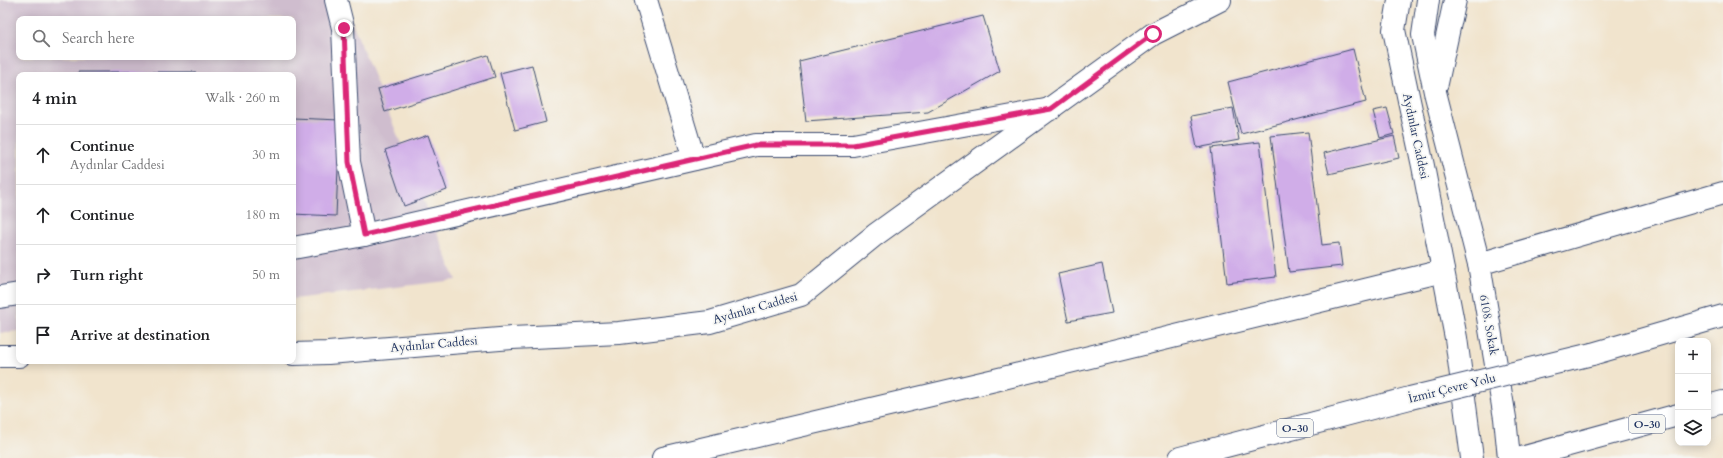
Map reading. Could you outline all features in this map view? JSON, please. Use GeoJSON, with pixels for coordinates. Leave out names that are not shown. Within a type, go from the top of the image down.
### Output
{"type":"FeatureCollection","features":[{"type":"Feature","properties":{"kind":"main road"},"geometry":{"type":"LineString","coordinates":[[336,0],[344,28],[349,162],[364,235]]}},
{"type":"Feature","properties":{"kind":"main road"},"geometry":{"type":"LineString","coordinates":[[646,0],[694,159]]}},
{"type":"Feature","properties":{"kind":"main road","name":"Aydınlar Caddesi"},"geometry":{"type":"LineString","coordinates":[[296,354],[328,353],[512,338],[619,333],[710,322],[801,295],[875,235],[1153,34],[1220,0]]}},
{"type":"Feature","properties":{"kind":"main road"},"geometry":{"type":"LineString","coordinates":[[1388,0],[1394,30]]}},
{"type":"Feature","properties":{"kind":"main road","name":"Aydınlar Caddesi"},"geometry":{"type":"LineString","coordinates":[[1399,0],[1394,30],[1443,272]]}},
{"type":"Feature","properties":{"kind":"main road"},"geometry":{"type":"LineString","coordinates":[[1428,0],[1423,35],[1435,92],[1479,264],[1723,193]]}},
{"type":"Feature","properties":{"kind":"main road"},"geometry":{"type":"LineString","coordinates":[[1435,92],[1455,0]]}},
{"type":"Feature","properties":{"kind":"main road"},"geometry":{"type":"LineString","coordinates":[[296,247],[364,235],[756,145],[853,145],[1051,109]]}},
{"type":"Feature","properties":{"kind":"main road","name":"6108. Sokak"},"geometry":{"type":"LineString","coordinates":[[1479,264],[1506,418],[1509,458]]}},
{"type":"Feature","properties":{"kind":"main road"},"geometry":{"type":"LineString","coordinates":[[663,458],[1443,272],[1456,338],[1472,458]]}},
{"type":"Feature","properties":{"kind":"main road"},"geometry":{"type":"LineString","coordinates":[[0,297],[16,294]]}},
{"type":"Feature","properties":{"kind":"main road","name":"İzmir Çevre Yolu"},"geometry":{"type":"LineString","coordinates":[[1180,458],[1410,398],[1592,354],[1723,316]]}},
{"type":"Feature","properties":{"kind":"main road"},"geometry":{"type":"LineString","coordinates":[[0,356],[16,356]]}},
{"type":"Feature","properties":{"kind":"main road"},"geometry":{"type":"LineString","coordinates":[[1711,405],[1723,402]]}},
{"type":"Feature","properties":{"kind":"main road","name":"O-30"},"geometry":{"type":"LineString","coordinates":[[1522,458],[1675,416]]}},
{"type":"Feature","properties":{"kind":"shaded area"},"geometry":{"type":"Polygon","coordinates":[[[0,0],[343,0],[456,280],[296,299],[296,72],[16,72],[16,331],[0,333],[0,0]]]}},
{"type":"Feature","properties":{"kind":"building"},"geometry":{"type":"Polygon","coordinates":[[[983,16],[1000,71],[928,112],[806,121],[799,61],[983,16]]]}},
{"type":"Feature","properties":{"kind":"building"},"geometry":{"type":"Polygon","coordinates":[[[1353,49],[1366,102],[1241,134],[1228,82],[1353,49]]]}},
{"type":"Feature","properties":{"kind":"building"},"geometry":{"type":"Polygon","coordinates":[[[488,55],[495,77],[385,112],[378,89],[488,55]]]}},
{"type":"Feature","properties":{"kind":"building"},"geometry":{"type":"Polygon","coordinates":[[[532,65],[546,122],[515,130],[500,73],[532,65]]]}},
{"type":"Feature","properties":{"kind":"building"},"geometry":{"type":"Polygon","coordinates":[[[1233,108],[1239,140],[1197,148],[1191,116],[1233,108]]]}},
{"type":"Feature","properties":{"kind":"building"},"geometry":{"type":"Polygon","coordinates":[[[1387,108],[1394,134],[1380,138],[1373,111],[1387,108]]]}},
{"type":"Feature","properties":{"kind":"building"},"geometry":{"type":"Polygon","coordinates":[[[296,118],[340,120],[336,216],[296,214],[296,118]]]}},
{"type":"Feature","properties":{"kind":"building"},"geometry":{"type":"Polygon","coordinates":[[[1308,132],[1322,245],[1339,243],[1342,266],[1289,272],[1271,136],[1308,132]]]}},
{"type":"Feature","properties":{"kind":"building"},"geometry":{"type":"Polygon","coordinates":[[[428,135],[447,190],[404,206],[385,150],[428,135]]]}},
{"type":"Feature","properties":{"kind":"building"},"geometry":{"type":"Polygon","coordinates":[[[1394,136],[1399,158],[1329,174],[1324,153],[1394,136]]]}},
{"type":"Feature","properties":{"kind":"building"},"geometry":{"type":"Polygon","coordinates":[[[1260,142],[1276,277],[1227,283],[1211,148],[1260,142]]]}},
{"type":"Feature","properties":{"kind":"building"},"geometry":{"type":"Polygon","coordinates":[[[1102,264],[1112,313],[1068,321],[1058,274],[1102,264]]]}},
{"type":"Feature","properties":{"kind":"route"},"geometry":{"type":"LineString","coordinates":[[344,28],[349,162],[364,235],[756,145],[853,145],[1051,109],[1153,34]]}}]}
